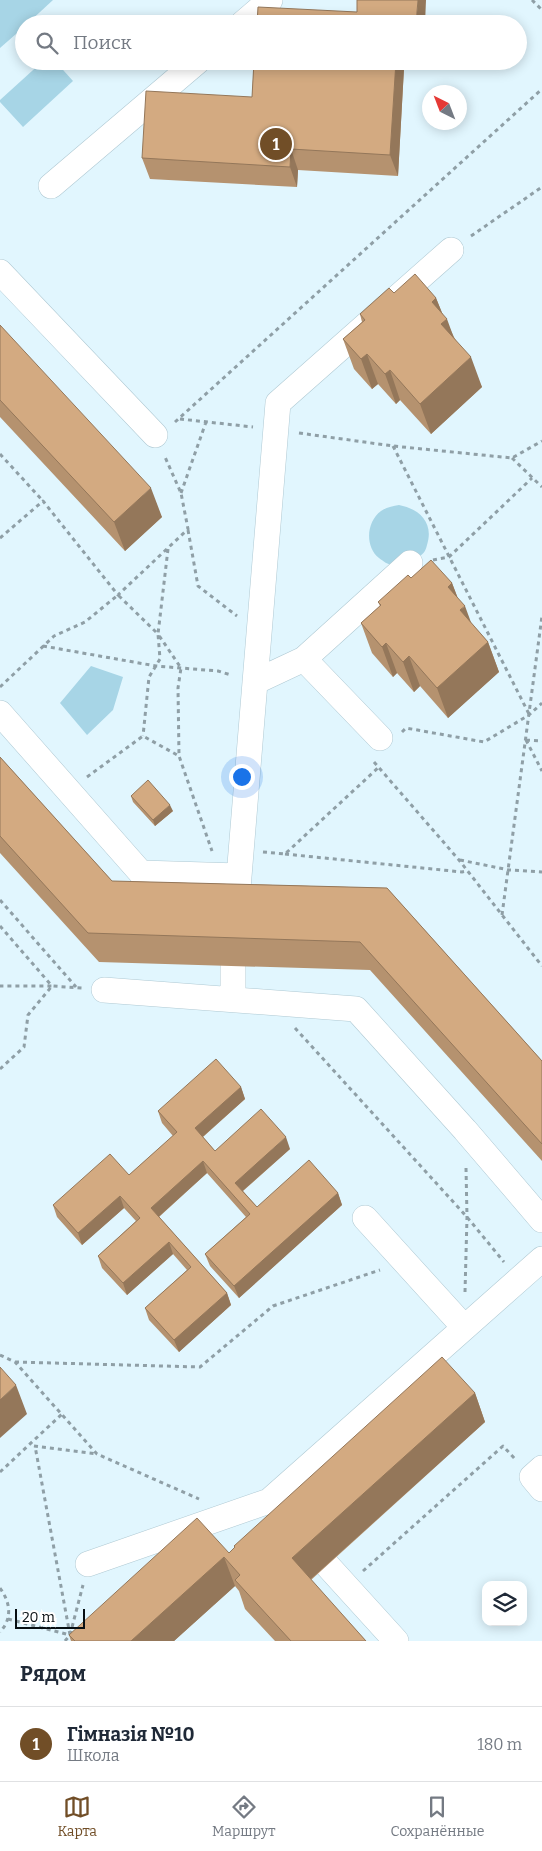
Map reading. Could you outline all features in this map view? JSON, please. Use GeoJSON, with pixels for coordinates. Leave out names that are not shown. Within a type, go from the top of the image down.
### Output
{"type":"FeatureCollection","features":[{"type":"Feature","properties":{"kind":"lane"},"geometry":{"type":"LineString","coordinates":[[252,15],[270,0]]}},
{"type":"Feature","properties":{"kind":"lane"},"geometry":{"type":"LineString","coordinates":[[52,186],[187,70]]}},
{"type":"Feature","properties":{"kind":"lane"},"geometry":{"type":"LineString","coordinates":[[236,913],[230,876],[242,851],[259,634],[269,429],[278,403],[451,250]]}},
{"type":"Feature","properties":{"kind":"lane"},"geometry":{"type":"LineString","coordinates":[[0,272],[155,435]]}},
{"type":"Feature","properties":{"kind":"lane"},"geometry":{"type":"LineString","coordinates":[[255,682],[304,660],[410,563]]}},
{"type":"Feature","properties":{"kind":"lane"},"geometry":{"type":"LineString","coordinates":[[304,660],[384,744]]}},
{"type":"Feature","properties":{"kind":"lane"},"geometry":{"type":"LineString","coordinates":[[0,713],[140,873],[230,876]]}},
{"type":"Feature","properties":{"kind":"lane"},"geometry":{"type":"LineString","coordinates":[[233,966],[233,1000]]}},
{"type":"Feature","properties":{"kind":"lane"},"geometry":{"type":"LineString","coordinates":[[104,990],[356,1009],[465,1130],[542,1220]]}},
{"type":"Feature","properties":{"kind":"lane"},"geometry":{"type":"LineString","coordinates":[[365,1218],[464,1327]]}},
{"type":"Feature","properties":{"kind":"lane"},"geometry":{"type":"LineString","coordinates":[[88,1564],[233,1514],[276,1508],[464,1327],[542,1259]]}},
{"type":"Feature","properties":{"kind":"lane"},"geometry":{"type":"LineString","coordinates":[[327,1565],[396,1641]]}},
{"type":"Feature","properties":{"kind":"path"},"geometry":{"type":"LineString","coordinates":[[532,0],[542,10]]}},
{"type":"Feature","properties":{"kind":"path"},"geometry":{"type":"LineString","coordinates":[[259,634],[198,586],[181,493],[155,435],[179,419],[542,89]]}},
{"type":"Feature","properties":{"kind":"path"},"geometry":{"type":"LineString","coordinates":[[451,250],[542,187]]}},
{"type":"Feature","properties":{"kind":"path"},"geometry":{"type":"LineString","coordinates":[[179,419],[393,446],[512,458],[542,441]]}},
{"type":"Feature","properties":{"kind":"path"},"geometry":{"type":"LineString","coordinates":[[181,493],[206,422]]}},
{"type":"Feature","properties":{"kind":"path"},"geometry":{"type":"LineString","coordinates":[[393,446],[529,715]]}},
{"type":"Feature","properties":{"kind":"path"},"geometry":{"type":"LineString","coordinates":[[0,454],[43,501],[118,595],[158,634],[181,668],[178,688],[179,756],[230,876]]}},
{"type":"Feature","properties":{"kind":"path"},"geometry":{"type":"LineString","coordinates":[[512,458],[542,487]]}},
{"type":"Feature","properties":{"kind":"path"},"geometry":{"type":"LineString","coordinates":[[410,563],[450,557],[532,478]]}},
{"type":"Feature","properties":{"kind":"path"},"geometry":{"type":"LineString","coordinates":[[0,538],[43,501]]}},
{"type":"Feature","properties":{"kind":"path"},"geometry":{"type":"LineString","coordinates":[[0,687],[54,636],[85,622],[118,595],[188,529]]}},
{"type":"Feature","properties":{"kind":"path"},"geometry":{"type":"LineString","coordinates":[[68,791],[143,736],[149,677],[160,658],[158,634],[168,548]]}},
{"type":"Feature","properties":{"kind":"path"},"geometry":{"type":"LineString","coordinates":[[502,916],[542,616]]}},
{"type":"Feature","properties":{"kind":"path"},"geometry":{"type":"LineString","coordinates":[[43,646],[156,666],[218,671],[255,682]]}},
{"type":"Feature","properties":{"kind":"path"},"geometry":{"type":"LineString","coordinates":[[285,854],[378,767],[384,744],[406,728],[484,742],[529,715],[542,703]]}},
{"type":"Feature","properties":{"kind":"path"},"geometry":{"type":"LineString","coordinates":[[143,736],[179,756]]}},
{"type":"Feature","properties":{"kind":"path"},"geometry":{"type":"LineString","coordinates":[[526,740],[542,742]]}},
{"type":"Feature","properties":{"kind":"path"},"geometry":{"type":"LineString","coordinates":[[526,740],[542,771]]}},
{"type":"Feature","properties":{"kind":"path"},"geometry":{"type":"LineString","coordinates":[[378,767],[459,860],[542,966]]}},
{"type":"Feature","properties":{"kind":"path"},"geometry":{"type":"LineString","coordinates":[[242,851],[467,871]]}},
{"type":"Feature","properties":{"kind":"path"},"geometry":{"type":"LineString","coordinates":[[459,860],[509,870],[542,872]]}},
{"type":"Feature","properties":{"kind":"path"},"geometry":{"type":"LineString","coordinates":[[0,900],[77,988]]}},
{"type":"Feature","properties":{"kind":"path"},"geometry":{"type":"LineString","coordinates":[[0,926],[52,986]]}},
{"type":"Feature","properties":{"kind":"path"},"geometry":{"type":"LineString","coordinates":[[0,986],[52,986],[104,990]]}},
{"type":"Feature","properties":{"kind":"path"},"geometry":{"type":"LineString","coordinates":[[0,1069],[24,1047],[28,1015],[52,986]]}},
{"type":"Feature","properties":{"kind":"path"},"geometry":{"type":"LineString","coordinates":[[271,1002],[467,1217],[519,1279]]}},
{"type":"Feature","properties":{"kind":"path"},"geometry":{"type":"LineString","coordinates":[[464,1327],[467,1217],[465,1130]]}},
{"type":"Feature","properties":{"kind":"path"},"geometry":{"type":"LineString","coordinates":[[15,1362],[200,1367],[274,1306],[404,1261]]}},
{"type":"Feature","properties":{"kind":"path"},"geometry":{"type":"LineString","coordinates":[[0,1355],[15,1362],[97,1454]]}},
{"type":"Feature","properties":{"kind":"path"},"geometry":{"type":"LineString","coordinates":[[0,1472],[62,1414]]}},
{"type":"Feature","properties":{"kind":"path"},"geometry":{"type":"LineString","coordinates":[[28,1446],[97,1454],[233,1514]]}},
{"type":"Feature","properties":{"kind":"path"},"geometry":{"type":"LineString","coordinates":[[35,1446],[70,1635]]}},
{"type":"Feature","properties":{"kind":"path"},"geometry":{"type":"LineString","coordinates":[[346,1587],[503,1446],[538,1478]]}},
{"type":"Feature","properties":{"kind":"path"},"geometry":{"type":"LineString","coordinates":[[65,1641],[70,1635],[88,1564]]}},
{"type":"Feature","properties":{"kind":"path"},"geometry":{"type":"LineString","coordinates":[[0,1588],[6,1596],[9,1606],[8,1618],[0,1632]]}},
{"type":"Feature","properties":{"kind":"path"},"geometry":{"type":"LineString","coordinates":[[8,1618],[70,1635]]}},
{"type":"Feature","properties":{"kind":"shaded area"},"geometry":{"type":"Polygon","coordinates":[[[0,0],[53,0],[37,15],[15,15],[15,35],[0,48],[0,0]]]}},
{"type":"Feature","properties":{"kind":"shaded area"},"geometry":{"type":"Polygon","coordinates":[[[33,70],[63,70],[73,81],[23,127],[0,100],[33,70]]]}},
{"type":"Feature","properties":{"kind":"shaded area"},"geometry":{"type":"Polygon","coordinates":[[[399,505],[413,510],[424,518],[429,530],[429,537],[422,555],[391,565],[374,553],[371,548],[369,535],[372,521],[381,511],[399,505]]]}},
{"type":"Feature","properties":{"kind":"shaded area"},"geometry":{"type":"Polygon","coordinates":[[[91,666],[123,677],[113,710],[87,735],[60,703],[91,666]]]}},
{"type":"Feature","properties":{"kind":"building"},"geometry":{"type":"Polygon","coordinates":[[[357,0],[418,0],[417,15],[258,15],[258,7],[357,12],[357,0]]]}},
{"type":"Feature","properties":{"kind":"building"},"geometry":{"type":"Polygon","coordinates":[[[254,70],[395,70],[390,155],[291,149],[290,167],[142,158],[146,91],[252,97],[254,70]]]}},
{"type":"Feature","properties":{"kind":"building"},"geometry":{"type":"Polygon","coordinates":[[[415,274],[436,298],[432,302],[447,319],[441,324],[471,357],[420,404],[390,370],[385,374],[367,354],[361,359],[343,339],[365,320],[360,314],[389,288],[394,293],[415,274]]]}},
{"type":"Feature","properties":{"kind":"building"},"geometry":{"type":"Polygon","coordinates":[[[0,325],[151,488],[114,522],[0,400],[0,325]]]}},
{"type":"Feature","properties":{"kind":"building"},"geometry":{"type":"Polygon","coordinates":[[[431,560],[452,583],[448,587],[465,606],[460,610],[488,642],[437,688],[409,656],[403,662],[386,643],[382,647],[361,623],[381,605],[378,602],[408,575],[411,578],[431,560]]]}},
{"type":"Feature","properties":{"kind":"building"},"geometry":{"type":"Polygon","coordinates":[[[0,757],[112,881],[387,888],[542,1061],[542,1144],[360,942],[88,933],[0,836],[0,757]]]}},
{"type":"Feature","properties":{"kind":"building"},"geometry":{"type":"Polygon","coordinates":[[[148,780],[170,805],[153,820],[131,796],[148,780]]]}},
{"type":"Feature","properties":{"kind":"building"},"geometry":{"type":"Polygon","coordinates":[[[216,1059],[241,1087],[195,1128],[215,1151],[261,1109],[286,1137],[235,1183],[257,1207],[309,1160],[338,1193],[234,1286],[205,1254],[250,1214],[203,1161],[151,1208],[227,1293],[174,1340],[145,1308],[191,1267],[169,1242],[123,1283],[98,1256],[140,1218],[120,1196],[78,1233],[53,1205],[110,1154],[129,1175],[177,1132],[158,1111],[216,1059]]]}},
{"type":"Feature","properties":{"kind":"building"},"geometry":{"type":"Polygon","coordinates":[[[442,1357],[475,1393],[292,1558],[366,1641],[291,1641],[235,1580],[240,1575],[224,1557],[131,1641],[75,1641],[69,1635],[197,1518],[229,1553],[234,1546],[442,1357]]]}},
{"type":"Feature","properties":{"kind":"building"},"geometry":{"type":"Polygon","coordinates":[[[0,1367],[16,1385],[0,1400],[0,1367]]]}},
{"type":"Feature","properties":{"kind":"place","name":"Гімназія №10"},"geometry":{"type":"Point","coordinates":[276,144]}}]}
